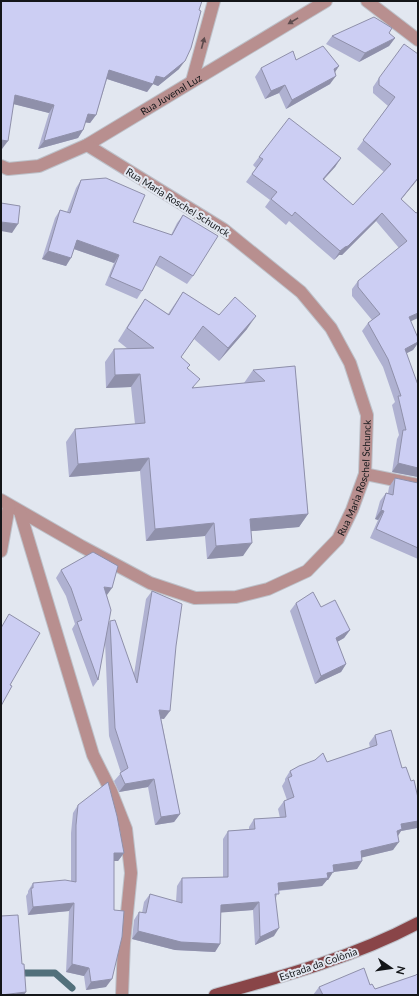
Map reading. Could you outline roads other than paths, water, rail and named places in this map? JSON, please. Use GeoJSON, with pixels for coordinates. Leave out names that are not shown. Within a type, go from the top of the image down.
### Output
{"type":"FeatureCollection","features":[{"type":"Feature","properties":{"kind":"main road","name":"Estrada da Colônia"},"geometry":{"type":"LineString","coordinates":[[215,995],[285,976],[363,948],[418,923]]}},
{"type":"Feature","properties":{"kind":"street"},"geometry":{"type":"LineString","coordinates":[[192,81],[214,1]]}},
{"type":"Feature","properties":{"kind":"street","name":"Rua Juvenal Luz"},"geometry":{"type":"LineString","coordinates":[[4,168],[39,166],[87,145],[326,1]]}},
{"type":"Feature","properties":{"kind":"street"},"geometry":{"type":"LineString","coordinates":[[367,1],[418,40]]}},
{"type":"Feature","properties":{"kind":"street","name":"Rua Maria Roschel Schunck"},"geometry":{"type":"LineString","coordinates":[[10,506],[150,583],[195,598],[236,597],[268,589],[307,571],[338,539],[352,510],[365,474],[367,415],[350,363],[331,328],[301,292],[223,229],[87,145]]}},
{"type":"Feature","properties":{"kind":"street"},"geometry":{"type":"LineString","coordinates":[[365,474],[418,485]]}},
{"type":"Feature","properties":{"kind":"street"},"geometry":{"type":"LineString","coordinates":[[1,551],[10,506]]}},
{"type":"Feature","properties":{"kind":"street"},"geometry":{"type":"LineString","coordinates":[[10,506],[94,754],[126,829],[131,873],[124,943],[122,995]]}},
{"type":"Feature","properties":{"kind":"waterway"},"geometry":{"type":"LineString","coordinates":[[1,973],[55,973],[72,988]]}}]}
